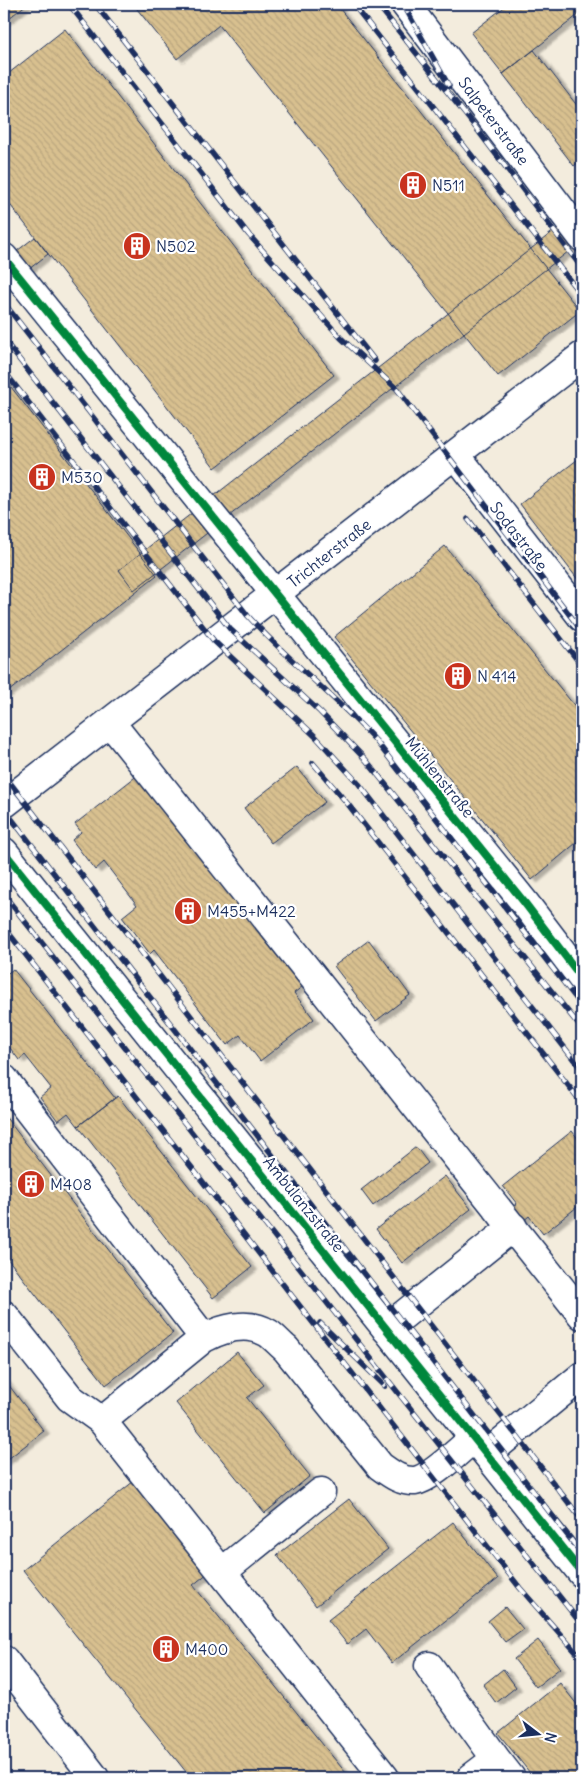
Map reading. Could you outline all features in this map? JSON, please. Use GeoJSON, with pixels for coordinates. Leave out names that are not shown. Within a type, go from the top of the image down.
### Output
{"type":"FeatureCollection","features":[{"type":"Feature","properties":{"kind":"street","name":"Salpeterstraße"},"geometry":{"type":"LineString","coordinates":[[405,4],[582,237]]}},
{"type":"Feature","properties":{"kind":"street","name":"Mühlenstraße"},"geometry":{"type":"LineString","coordinates":[[4,258],[518,894],[582,978]]}},
{"type":"Feature","properties":{"kind":"street","name":"Trichterstraße"},"geometry":{"type":"LineString","coordinates":[[4,804],[582,356]]}},
{"type":"Feature","properties":{"kind":"street","name":"Sodastraße"},"geometry":{"type":"LineString","coordinates":[[456,455],[582,617]]}},
{"type":"Feature","properties":{"kind":"street"},"geometry":{"type":"LineString","coordinates":[[110,722],[582,1315]]}},
{"type":"Feature","properties":{"kind":"street","name":"Ambulanzstraße"},"geometry":{"type":"LineString","coordinates":[[4,852],[582,1573]]}},
{"type":"Feature","properties":{"kind":"street"},"geometry":{"type":"LineString","coordinates":[[4,1079],[204,1338]]}},
{"type":"Feature","properties":{"kind":"street"},"geometry":{"type":"LineString","coordinates":[[386,1329],[513,1227]]}},
{"type":"Feature","properties":{"kind":"street"},"geometry":{"type":"LineString","coordinates":[[4,1314],[70,1398],[102,1421],[385,1778]]}},
{"type":"Feature","properties":{"kind":"street"},"geometry":{"type":"LineString","coordinates":[[102,1421],[204,1338],[222,1328],[248,1327],[268,1333],[286,1349],[380,1466],[395,1477],[414,1481],[481,1446],[582,1376]]}},
{"type":"Feature","properties":{"kind":"street"},"geometry":{"type":"LineString","coordinates":[[222,1572],[321,1492]]}},
{"type":"Feature","properties":{"kind":"street"},"geometry":{"type":"LineString","coordinates":[[4,1660],[95,1778]]}},
{"type":"Feature","properties":{"kind":"street"},"geometry":{"type":"LineString","coordinates":[[429,1666],[504,1768],[471,1778]]}},
{"type":"Feature","properties":{"kind":"building"},"geometry":{"type":"Polygon","coordinates":[[[4,4],[27,4],[4,22],[4,4]]]}},
{"type":"Feature","properties":{"kind":"building","name":"N511"},"geometry":{"type":"Polygon","coordinates":[[[133,4],[336,4],[580,311],[498,376],[219,25],[177,59],[133,4]]]}},
{"type":"Feature","properties":{"kind":"building"},"geometry":{"type":"Polygon","coordinates":[[[508,4],[582,4],[582,12],[503,74],[471,33],[508,4]]]}},
{"type":"Feature","properties":{"kind":"building","name":"N502"},"geometry":{"type":"Polygon","coordinates":[[[65,29],[334,375],[215,468],[4,197],[4,77],[65,29]]]}},
{"type":"Feature","properties":{"kind":"building"},"geometry":{"type":"Polygon","coordinates":[[[534,50],[582,112],[582,159],[574,166],[503,74],[534,50]]]}},
{"type":"Feature","properties":{"kind":"building"},"geometry":{"type":"Polygon","coordinates":[[[582,209],[582,241],[134,590],[119,570],[582,209]]]}},
{"type":"Feature","properties":{"kind":"building"},"geometry":{"type":"Polygon","coordinates":[[[35,237],[48,254],[4,289],[4,261],[35,237]]]}},
{"type":"Feature","properties":{"kind":"building","name":"M530"},"geometry":{"type":"Polygon","coordinates":[[[4,378],[157,575],[4,695],[4,378]]]}},
{"type":"Feature","properties":{"kind":"building"},"geometry":{"type":"Polygon","coordinates":[[[582,456],[582,585],[520,504],[582,456]]]}},
{"type":"Feature","properties":{"kind":"building","name":"N 414"},"geometry":{"type":"Polygon","coordinates":[[[445,546],[582,715],[582,838],[532,880],[334,637],[445,546]]]}},
{"type":"Feature","properties":{"kind":"building"},"geometry":{"type":"Polygon","coordinates":[[[297,767],[325,802],[271,843],[244,808],[297,767]]]}},
{"type":"Feature","properties":{"kind":"building","name":"M455+M422"},"geometry":{"type":"Polygon","coordinates":[[[139,774],[303,986],[294,993],[314,1019],[260,1061],[240,1035],[227,1045],[154,950],[150,954],[122,917],[137,905],[104,862],[95,870],[72,840],[81,832],[75,824],[139,774]]]}},
{"type":"Feature","properties":{"kind":"building"},"geometry":{"type":"Polygon","coordinates":[[[369,940],[410,995],[376,1021],[334,966],[369,940]]]}},
{"type":"Feature","properties":{"kind":"building"},"geometry":{"type":"Polygon","coordinates":[[[13,969],[115,1098],[78,1126],[68,1113],[58,1121],[40,1097],[51,1088],[25,1055],[19,1060],[4,1040],[4,976],[13,969]]]}},
{"type":"Feature","properties":{"kind":"building"},"geometry":{"type":"Polygon","coordinates":[[[118,1096],[252,1267],[213,1298],[78,1126],[118,1096]]]}},
{"type":"Feature","properties":{"kind":"building","name":"M408"},"geometry":{"type":"Polygon","coordinates":[[[4,1115],[173,1333],[106,1385],[4,1254],[4,1115]]]}},
{"type":"Feature","properties":{"kind":"building"},"geometry":{"type":"Polygon","coordinates":[[[572,1131],[582,1144],[582,1203],[543,1234],[529,1216],[522,1222],[512,1208],[517,1204],[503,1186],[572,1131]]]}},
{"type":"Feature","properties":{"kind":"building"},"geometry":{"type":"Polygon","coordinates":[[[416,1147],[428,1163],[373,1206],[361,1190],[416,1147]]]}},
{"type":"Feature","properties":{"kind":"building"},"geometry":{"type":"Polygon","coordinates":[[[445,1176],[471,1209],[402,1263],[376,1229],[445,1176]]]}},
{"type":"Feature","properties":{"kind":"building"},"geometry":{"type":"Polygon","coordinates":[[[237,1352],[264,1385],[247,1398],[310,1476],[265,1513],[176,1403],[237,1352]]]}},
{"type":"Feature","properties":{"kind":"building"},"geometry":{"type":"Polygon","coordinates":[[[4,1379],[44,1431],[4,1462],[4,1379]]]}},
{"type":"Feature","properties":{"kind":"building","name":"M400"},"geometry":{"type":"Polygon","coordinates":[[[134,1481],[208,1573],[193,1585],[350,1778],[191,1778],[23,1570],[134,1481]]]}},
{"type":"Feature","properties":{"kind":"building"},"geometry":{"type":"Polygon","coordinates":[[[349,1499],[388,1549],[316,1606],[277,1555],[349,1499]]]}},
{"type":"Feature","properties":{"kind":"building"},"geometry":{"type":"Polygon","coordinates":[[[453,1522],[498,1579],[392,1663],[366,1629],[347,1644],[328,1620],[453,1522]]]}},
{"type":"Feature","properties":{"kind":"building"},"geometry":{"type":"Polygon","coordinates":[[[505,1607],[523,1629],[505,1642],[488,1621],[505,1607]]]}},
{"type":"Feature","properties":{"kind":"building"},"geometry":{"type":"Polygon","coordinates":[[[538,1640],[560,1668],[536,1687],[514,1659],[538,1640]]]}},
{"type":"Feature","properties":{"kind":"building"},"geometry":{"type":"Polygon","coordinates":[[[503,1669],[516,1687],[496,1703],[483,1685],[503,1669]]]}},
{"type":"Feature","properties":{"kind":"building"},"geometry":{"type":"Polygon","coordinates":[[[560,1683],[582,1711],[582,1778],[534,1778],[498,1733],[560,1683]]]}},
{"type":"Feature","properties":{"kind":"railway"},"geometry":{"type":"LineString","coordinates":[[69,4],[249,235],[341,338],[397,389],[582,631]]}},
{"type":"Feature","properties":{"kind":"railway"},"geometry":{"type":"LineString","coordinates":[[95,4],[375,361]]}},
{"type":"Feature","properties":{"kind":"railway"},"geometry":{"type":"LineString","coordinates":[[353,4],[582,296]]}},
{"type":"Feature","properties":{"kind":"railway"},"geometry":{"type":"LineString","coordinates":[[377,4],[473,124],[582,268]]}},
{"type":"Feature","properties":{"kind":"railway"},"geometry":{"type":"LineString","coordinates":[[403,4],[449,86]]}},
{"type":"Feature","properties":{"kind":"railway"},"geometry":{"type":"LineString","coordinates":[[4,303],[248,616],[376,741],[582,1006]]}},
{"type":"Feature","properties":{"kind":"railway"},"geometry":{"type":"LineString","coordinates":[[4,340],[230,629],[320,712],[366,760],[582,1029]]}},
{"type":"Feature","properties":{"kind":"railway"},"geometry":{"type":"LineString","coordinates":[[4,371],[214,641],[316,737],[359,784],[582,1070]]}},
{"type":"Feature","properties":{"kind":"railway"},"geometry":{"type":"LineString","coordinates":[[468,519],[582,666]]}},
{"type":"Feature","properties":{"kind":"railway"},"geometry":{"type":"LineString","coordinates":[[313,763],[347,803],[582,1103]]}},
{"type":"Feature","properties":{"kind":"railway"},"geometry":{"type":"LineString","coordinates":[[4,775],[582,1520]]}},
{"type":"Feature","properties":{"kind":"railway"},"geometry":{"type":"LineString","coordinates":[[4,809],[582,1554]]}},
{"type":"Feature","properties":{"kind":"railway"},"geometry":{"type":"LineString","coordinates":[[4,895],[582,1625]]}},
{"type":"Feature","properties":{"kind":"railway"},"geometry":{"type":"LineString","coordinates":[[4,927],[520,1588],[582,1659]]}},
{"type":"Feature","properties":{"kind":"railway"},"geometry":{"type":"LineString","coordinates":[[320,1323],[385,1386]]}},
{"type":"Feature","properties":{"kind":"cycle path"},"geometry":{"type":"LineString","coordinates":[[4,258],[524,902],[582,978]]}},
{"type":"Feature","properties":{"kind":"cycle path"},"geometry":{"type":"LineString","coordinates":[[4,852],[582,1573]]}},
{"type":"Feature","properties":{"kind":"place","name":"N511"},"geometry":{"type":"Point","coordinates":[413,185]}},
{"type":"Feature","properties":{"kind":"place","name":"N502"},"geometry":{"type":"Point","coordinates":[137,246]}},
{"type":"Feature","properties":{"kind":"place","name":"M530"},"geometry":{"type":"Point","coordinates":[42,477]}},
{"type":"Feature","properties":{"kind":"place","name":"N 414"},"geometry":{"type":"Point","coordinates":[458,676]}},
{"type":"Feature","properties":{"kind":"place","name":"M455+M422"},"geometry":{"type":"Point","coordinates":[188,911]}},
{"type":"Feature","properties":{"kind":"place","name":"M408"},"geometry":{"type":"Point","coordinates":[31,1184]}},
{"type":"Feature","properties":{"kind":"place","name":"M400"},"geometry":{"type":"Point","coordinates":[166,1649]}}]}
